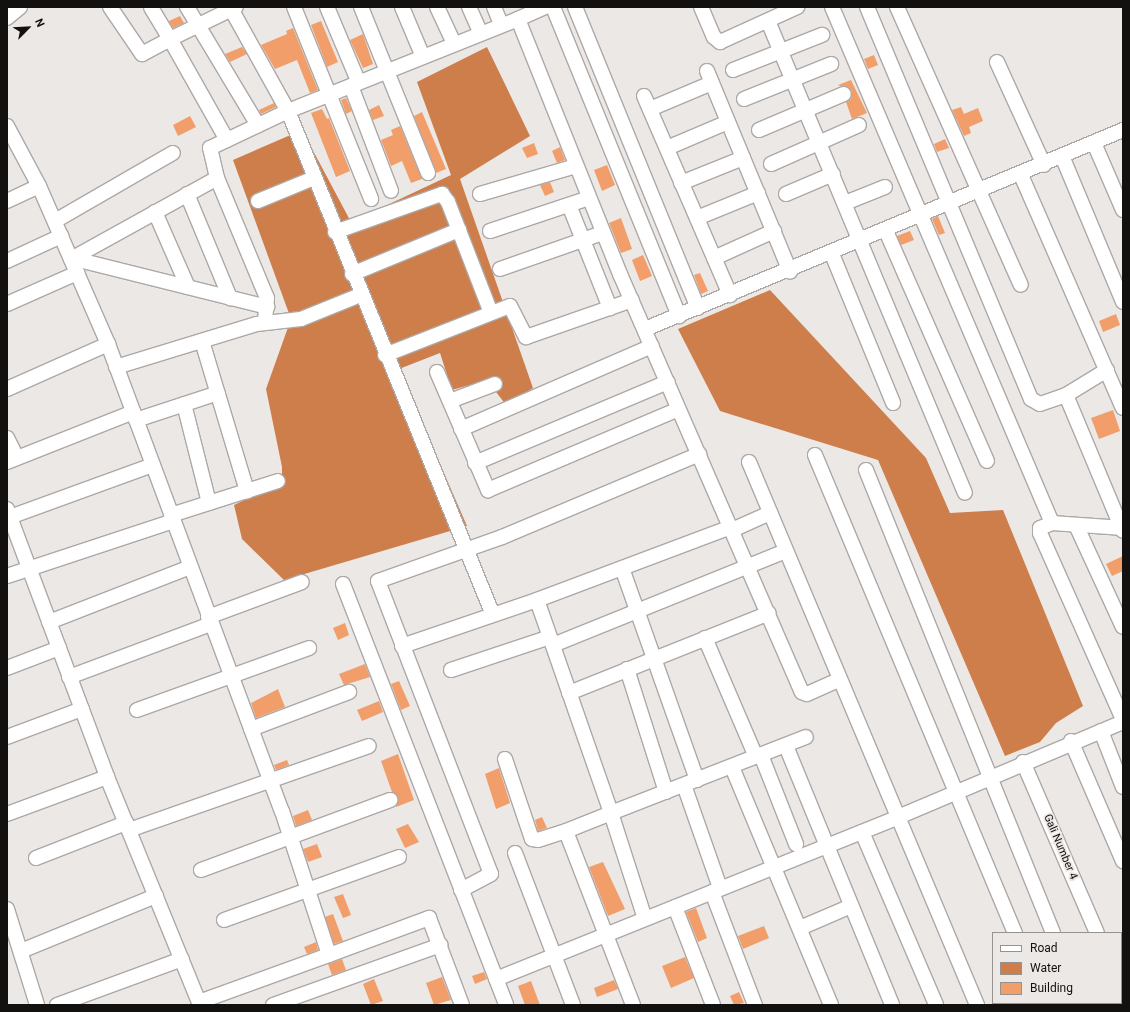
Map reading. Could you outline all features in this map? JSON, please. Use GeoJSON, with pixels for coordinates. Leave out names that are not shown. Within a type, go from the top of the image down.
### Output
{"type":"FeatureCollection","features":[{"type":"Feature","properties":{"kind":"street"},"geometry":{"type":"LineString","coordinates":[[7,18],[20,7]]}},
{"type":"Feature","properties":{"kind":"street"},"geometry":{"type":"LineString","coordinates":[[110,7],[140,53],[232,8],[288,111],[360,295],[467,549],[493,615]]}},
{"type":"Feature","properties":{"kind":"street"},"geometry":{"type":"LineString","coordinates":[[151,7],[227,140]]}},
{"type":"Feature","properties":{"kind":"street"},"geometry":{"type":"LineString","coordinates":[[187,7],[258,125]]}},
{"type":"Feature","properties":{"kind":"street"},"geometry":{"type":"LineString","coordinates":[[294,7],[371,200]]}},
{"type":"Feature","properties":{"kind":"street"},"geometry":{"type":"LineString","coordinates":[[327,7],[391,191]]}},
{"type":"Feature","properties":{"kind":"street"},"geometry":{"type":"LineString","coordinates":[[361,7],[428,173]]}},
{"type":"Feature","properties":{"kind":"street"},"geometry":{"type":"LineString","coordinates":[[402,7],[423,57]]}},
{"type":"Feature","properties":{"kind":"street"},"geometry":{"type":"LineString","coordinates":[[437,7],[454,44]]}},
{"type":"Feature","properties":{"kind":"street"},"geometry":{"type":"LineString","coordinates":[[469,7],[480,32]]}},
{"type":"Feature","properties":{"kind":"street"},"geometry":{"type":"LineString","coordinates":[[494,7],[501,24]]}},
{"type":"Feature","properties":{"kind":"street"},"geometry":{"type":"LineString","coordinates":[[265,322],[267,298],[217,178],[209,151],[227,140],[288,111],[423,57],[480,32],[518,19],[545,7]]}},
{"type":"Feature","properties":{"kind":"street"},"geometry":{"type":"LineString","coordinates":[[553,7],[680,316]]}},
{"type":"Feature","properties":{"kind":"street"},"geometry":{"type":"LineString","coordinates":[[575,7],[698,308]]}},
{"type":"Feature","properties":{"kind":"street"},"geometry":{"type":"LineString","coordinates":[[701,7],[714,37],[720,42],[796,7]]}},
{"type":"Feature","properties":{"kind":"street"},"geometry":{"type":"LineString","coordinates":[[832,7],[1052,523]]}},
{"type":"Feature","properties":{"kind":"street"},"geometry":{"type":"LineString","coordinates":[[867,7],[1030,399],[1040,404],[1066,395],[1107,370]]}},
{"type":"Feature","properties":{"kind":"street"},"geometry":{"type":"LineString","coordinates":[[897,7],[978,193],[1021,285]]}},
{"type":"Feature","properties":{"kind":"street"},"geometry":{"type":"LineString","coordinates":[[518,19],[603,233],[804,694],[839,680]]}},
{"type":"Feature","properties":{"kind":"street"},"geometry":{"type":"LineString","coordinates":[[768,21],[965,493]]}},
{"type":"Feature","properties":{"kind":"street"},"geometry":{"type":"LineString","coordinates":[[733,70],[822,35]]}},
{"type":"Feature","properties":{"kind":"street"},"geometry":{"type":"LineString","coordinates":[[997,62],[1044,165]]}},
{"type":"Feature","properties":{"kind":"street"},"geometry":{"type":"LineString","coordinates":[[744,99],[831,64]]}},
{"type":"Feature","properties":{"kind":"street"},"geometry":{"type":"LineString","coordinates":[[730,295],[647,103],[710,77],[790,271]]}},
{"type":"Feature","properties":{"kind":"street"},"geometry":{"type":"LineString","coordinates":[[759,130],[844,94]]}},
{"type":"Feature","properties":{"kind":"street"},"geometry":{"type":"LineString","coordinates":[[667,148],[728,122]]}},
{"type":"Feature","properties":{"kind":"street"},"geometry":{"type":"LineString","coordinates":[[771,164],[859,125]]}},
{"type":"Feature","properties":{"kind":"street"},"geometry":{"type":"LineString","coordinates":[[7,126],[39,186],[61,236],[74,258],[77,272],[108,344],[271,782],[329,955]]}},
{"type":"Feature","properties":{"kind":"street"},"geometry":{"type":"LineString","coordinates":[[645,329],[832,254],[1022,175],[1123,130]]}},
{"type":"Feature","properties":{"kind":"street"},"geometry":{"type":"LineString","coordinates":[[1094,143],[1123,210]]}},
{"type":"Feature","properties":{"kind":"street"},"geometry":{"type":"LineString","coordinates":[[55,221],[173,153]]}},
{"type":"Feature","properties":{"kind":"street"},"geometry":{"type":"LineString","coordinates":[[1062,156],[1123,302]]}},
{"type":"Feature","properties":{"kind":"street"},"geometry":{"type":"LineString","coordinates":[[682,183],[743,158]]}},
{"type":"Feature","properties":{"kind":"street"},"geometry":{"type":"LineString","coordinates":[[480,194],[576,166]]}},
{"type":"Feature","properties":{"kind":"street"},"geometry":{"type":"LineString","coordinates":[[786,194],[833,174]]}},
{"type":"Feature","properties":{"kind":"street"},"geometry":{"type":"LineString","coordinates":[[1022,175],[1123,408]]}},
{"type":"Feature","properties":{"kind":"street"},"geometry":{"type":"LineString","coordinates":[[74,258],[217,178]]}},
{"type":"Feature","properties":{"kind":"street"},"geometry":{"type":"LineString","coordinates":[[258,201],[314,178]]}},
{"type":"Feature","properties":{"kind":"street"},"geometry":{"type":"LineString","coordinates":[[7,201],[39,186]]}},
{"type":"Feature","properties":{"kind":"street"},"geometry":{"type":"LineString","coordinates":[[845,204],[884,186]]}},
{"type":"Feature","properties":{"kind":"street"},"geometry":{"type":"LineString","coordinates":[[697,218],[758,193]]}},
{"type":"Feature","properties":{"kind":"street"},"geometry":{"type":"LineString","coordinates":[[187,194],[230,298]]}},
{"type":"Feature","properties":{"kind":"street"},"geometry":{"type":"LineString","coordinates":[[335,232],[442,194],[459,230],[491,313]]}},
{"type":"Feature","properties":{"kind":"street"},"geometry":{"type":"LineString","coordinates":[[490,231],[589,198]]}},
{"type":"Feature","properties":{"kind":"street"},"geometry":{"type":"LineString","coordinates":[[569,205],[610,308]]}},
{"type":"Feature","properties":{"kind":"street"},"geometry":{"type":"LineString","coordinates":[[155,212],[188,287]]}},
{"type":"Feature","properties":{"kind":"street"},"geometry":{"type":"LineString","coordinates":[[352,274],[459,230]]}},
{"type":"Feature","properties":{"kind":"street"},"geometry":{"type":"LineString","coordinates":[[714,258],[774,231]]}},
{"type":"Feature","properties":{"kind":"street"},"geometry":{"type":"LineString","coordinates":[[886,231],[987,461]]}},
{"type":"Feature","properties":{"kind":"street"},"geometry":{"type":"LineString","coordinates":[[500,269],[603,233]]}},
{"type":"Feature","properties":{"kind":"street"},"geometry":{"type":"LineString","coordinates":[[7,261],[61,236]]}},
{"type":"Feature","properties":{"kind":"street"},"geometry":{"type":"LineString","coordinates":[[832,254],[892,403]]}},
{"type":"Feature","properties":{"kind":"street"},"geometry":{"type":"LineString","coordinates":[[74,258],[267,307]]}},
{"type":"Feature","properties":{"kind":"street"},"geometry":{"type":"LineString","coordinates":[[7,304],[77,272]]}},
{"type":"Feature","properties":{"kind":"street"},"geometry":{"type":"LineString","coordinates":[[116,367],[265,322],[301,319],[360,295]]}},
{"type":"Feature","properties":{"kind":"street"},"geometry":{"type":"LineString","coordinates":[[385,355],[510,306],[526,337],[632,300]]}},
{"type":"Feature","properties":{"kind":"street"},"geometry":{"type":"LineString","coordinates":[[202,341],[247,491]]}},
{"type":"Feature","properties":{"kind":"street"},"geometry":{"type":"LineString","coordinates":[[7,389],[108,344]]}},
{"type":"Feature","properties":{"kind":"street"},"geometry":{"type":"LineString","coordinates":[[461,429],[652,346]]}},
{"type":"Feature","properties":{"kind":"street"},"geometry":{"type":"LineString","coordinates":[[437,372],[485,488],[491,490],[679,409]]}},
{"type":"Feature","properties":{"kind":"street"},"geometry":{"type":"LineString","coordinates":[[475,463],[668,382]]}},
{"type":"Feature","properties":{"kind":"street"},"geometry":{"type":"LineString","coordinates":[[450,401],[495,384]]}},
{"type":"Feature","properties":{"kind":"street"},"geometry":{"type":"LineString","coordinates":[[7,438],[12,460],[134,416],[184,404],[218,393]]}},
{"type":"Feature","properties":{"kind":"street"},"geometry":{"type":"LineString","coordinates":[[496,979],[609,936],[645,919],[862,832],[956,793],[1023,762],[1123,721],[1041,540],[1040,528],[1052,523],[1123,529],[1066,395]]}},
{"type":"Feature","properties":{"kind":"street"},"geometry":{"type":"LineString","coordinates":[[184,404],[209,503]]}},
{"type":"Feature","properties":{"kind":"street"},"geometry":{"type":"LineString","coordinates":[[461,890],[491,874],[378,581],[502,537],[699,454]]}},
{"type":"Feature","properties":{"kind":"street"},"geometry":{"type":"LineString","coordinates":[[815,455],[1015,932]]}},
{"type":"Feature","properties":{"kind":"street"},"geometry":{"type":"LineString","coordinates":[[749,462],[839,680],[977,1005]]}},
{"type":"Feature","properties":{"kind":"street"},"geometry":{"type":"LineString","coordinates":[[152,465],[8,515],[107,777],[182,959],[197,1004],[425,918],[434,922],[460,1004]]}},
{"type":"Feature","properties":{"kind":"street"},"geometry":{"type":"LineString","coordinates":[[866,470],[1053,932]]}},
{"type":"Feature","properties":{"kind":"street"},"geometry":{"type":"LineString","coordinates":[[7,576],[29,570],[209,503],[278,481]]}},
{"type":"Feature","properties":{"kind":"street"},"geometry":{"type":"LineString","coordinates":[[402,646],[537,600],[770,513]]}},
{"type":"Feature","properties":{"kind":"street"},"geometry":{"type":"LineString","coordinates":[[1076,525],[1123,627]]}},
{"type":"Feature","properties":{"kind":"street"},"geometry":{"type":"LineString","coordinates":[[452,670],[552,641],[637,612],[786,551]]}},
{"type":"Feature","properties":{"kind":"street"},"geometry":{"type":"LineString","coordinates":[[49,622],[190,567]]}},
{"type":"Feature","properties":{"kind":"street"},"geometry":{"type":"LineString","coordinates":[[622,568],[654,659],[691,783],[716,890],[755,1005]]}},
{"type":"Feature","properties":{"kind":"street"},"geometry":{"type":"LineString","coordinates":[[70,676],[210,621],[302,582]]}},
{"type":"Feature","properties":{"kind":"street"},"geometry":{"type":"LineString","coordinates":[[343,584],[506,1005]]}},
{"type":"Feature","properties":{"kind":"street"},"geometry":{"type":"LineString","coordinates":[[537,600],[611,813],[645,919]]}},
{"type":"Feature","properties":{"kind":"street"},"geometry":{"type":"LineString","coordinates":[[569,693],[769,613]]}},
{"type":"Feature","properties":{"kind":"street"},"geometry":{"type":"LineString","coordinates":[[705,638],[796,844]]}},
{"type":"Feature","properties":{"kind":"street"},"geometry":{"type":"LineString","coordinates":[[7,668],[59,648]]}},
{"type":"Feature","properties":{"kind":"street"},"geometry":{"type":"LineString","coordinates":[[137,710],[309,648]]}},
{"type":"Feature","properties":{"kind":"street"},"geometry":{"type":"LineString","coordinates":[[627,669],[666,792]]}},
{"type":"Feature","properties":{"kind":"street"},"geometry":{"type":"LineString","coordinates":[[251,729],[349,692]]}},
{"type":"Feature","properties":{"kind":"street"},"geometry":{"type":"LineString","coordinates":[[7,737],[82,709]]}},
{"type":"Feature","properties":{"kind":"street"},"geometry":{"type":"LineString","coordinates":[[1100,731],[1123,787]]}},
{"type":"Feature","properties":{"kind":"street"},"geometry":{"type":"LineString","coordinates":[[505,759],[532,839],[538,840],[566,831],[806,738]]}},
{"type":"Feature","properties":{"kind":"street"},"geometry":{"type":"LineString","coordinates":[[1071,742],[1123,861]]}},
{"type":"Feature","properties":{"kind":"street"},"geometry":{"type":"LineString","coordinates":[[36,858],[127,827],[271,782],[369,746]]}},
{"type":"Feature","properties":{"kind":"street"},"geometry":{"type":"LineString","coordinates":[[786,746],[892,1005]]}},
{"type":"Feature","properties":{"kind":"street","name":"Gali Number 4"},"geometry":{"type":"LineString","coordinates":[[1023,762],[1097,932]]}},
{"type":"Feature","properties":{"kind":"street"},"geometry":{"type":"LineString","coordinates":[[732,767],[831,1005]]}},
{"type":"Feature","properties":{"kind":"street"},"geometry":{"type":"LineString","coordinates":[[7,814],[107,777]]}},
{"type":"Feature","properties":{"kind":"street"},"geometry":{"type":"LineString","coordinates":[[201,870],[291,839],[390,800]]}},
{"type":"Feature","properties":{"kind":"street"},"geometry":{"type":"LineString","coordinates":[[566,831],[609,936],[633,1005]]}},
{"type":"Feature","properties":{"kind":"street"},"geometry":{"type":"LineString","coordinates":[[862,832],[936,1005]]}},
{"type":"Feature","properties":{"kind":"street"},"geometry":{"type":"LineString","coordinates":[[515,853],[573,1005]]}},
{"type":"Feature","properties":{"kind":"street"},"geometry":{"type":"LineString","coordinates":[[224,920],[399,857]]}},
{"type":"Feature","properties":{"kind":"street"},"geometry":{"type":"LineString","coordinates":[[21,951],[156,896]]}},
{"type":"Feature","properties":{"kind":"street"},"geometry":{"type":"LineString","coordinates":[[800,928],[851,906]]}},
{"type":"Feature","properties":{"kind":"street"},"geometry":{"type":"LineString","coordinates":[[675,907],[713,1005]]}},
{"type":"Feature","properties":{"kind":"street"},"geometry":{"type":"LineString","coordinates":[[7,909],[11,935],[21,951],[33,1004]]}},
{"type":"Feature","properties":{"kind":"street"},"geometry":{"type":"LineString","coordinates":[[273,1005],[441,945]]}},
{"type":"Feature","properties":{"kind":"street"},"geometry":{"type":"LineString","coordinates":[[57,1005],[182,959]]}},
{"type":"Feature","properties":{"kind":"water"},"geometry":{"type":"Polygon","coordinates":[[[487,47],[530,136],[460,179],[533,388],[506,405],[487,380],[452,390],[440,353],[399,369],[467,526],[284,580],[242,539],[234,505],[282,482],[282,467],[266,389],[291,319],[233,160],[302,130],[351,222],[451,175],[417,82],[487,47]]]}},
{"type":"Feature","properties":{"kind":"water"},"geometry":{"type":"Polygon","coordinates":[[[770,290],[926,458],[950,513],[1003,510],[1083,706],[1056,723],[1040,742],[1005,756],[878,460],[720,411],[678,329],[770,290]]]}},
{"type":"Feature","properties":{"kind":"building"},"geometry":{"type":"Polygon","coordinates":[[[180,16],[184,23],[173,28],[169,21],[180,16]]]}},
{"type":"Feature","properties":{"kind":"building"},"geometry":{"type":"Polygon","coordinates":[[[321,21],[338,62],[327,67],[311,25],[321,21]]]}},
{"type":"Feature","properties":{"kind":"building"},"geometry":{"type":"Polygon","coordinates":[[[293,28],[318,90],[310,93],[297,60],[275,69],[261,45],[287,34],[286,31],[293,28]]]}},
{"type":"Feature","properties":{"kind":"building"},"geometry":{"type":"Polygon","coordinates":[[[363,34],[373,64],[363,68],[350,40],[363,34]]]}},
{"type":"Feature","properties":{"kind":"building"},"geometry":{"type":"Polygon","coordinates":[[[242,47],[247,54],[230,62],[225,54],[242,47]]]}},
{"type":"Feature","properties":{"kind":"building"},"geometry":{"type":"Polygon","coordinates":[[[874,55],[878,65],[868,69],[864,59],[874,55]]]}},
{"type":"Feature","properties":{"kind":"building"},"geometry":{"type":"Polygon","coordinates":[[[851,80],[867,113],[852,119],[846,102],[851,99],[852,91],[838,85],[851,80]]]}},
{"type":"Feature","properties":{"kind":"building"},"geometry":{"type":"Polygon","coordinates":[[[346,98],[352,111],[346,114],[341,100],[346,98]]]}},
{"type":"Feature","properties":{"kind":"building"},"geometry":{"type":"Polygon","coordinates":[[[274,103],[276,107],[261,114],[259,110],[274,103]]]}},
{"type":"Feature","properties":{"kind":"building"},"geometry":{"type":"Polygon","coordinates":[[[379,105],[384,116],[373,120],[369,110],[379,105]]]}},
{"type":"Feature","properties":{"kind":"building"},"geometry":{"type":"Polygon","coordinates":[[[961,107],[964,114],[978,108],[983,121],[969,127],[971,133],[964,136],[952,110],[961,107]]]}},
{"type":"Feature","properties":{"kind":"building"},"geometry":{"type":"Polygon","coordinates":[[[322,109],[327,119],[329,118],[350,171],[336,177],[311,113],[322,109]]]}},
{"type":"Feature","properties":{"kind":"building"},"geometry":{"type":"Polygon","coordinates":[[[422,112],[446,169],[436,173],[414,116],[422,112]]]}},
{"type":"Feature","properties":{"kind":"building"},"geometry":{"type":"Polygon","coordinates":[[[190,116],[196,127],[178,136],[173,125],[190,116]]]}},
{"type":"Feature","properties":{"kind":"building"},"geometry":{"type":"Polygon","coordinates":[[[400,126],[422,179],[411,183],[402,161],[391,166],[381,140],[393,135],[391,130],[400,126]]]}},
{"type":"Feature","properties":{"kind":"building"},"geometry":{"type":"Polygon","coordinates":[[[945,139],[949,148],[937,152],[934,144],[945,139]]]}},
{"type":"Feature","properties":{"kind":"building"},"geometry":{"type":"Polygon","coordinates":[[[534,143],[538,154],[527,158],[522,148],[534,143]]]}},
{"type":"Feature","properties":{"kind":"building"},"geometry":{"type":"Polygon","coordinates":[[[560,147],[565,160],[557,163],[552,151],[560,147]]]}},
{"type":"Feature","properties":{"kind":"building"},"geometry":{"type":"Polygon","coordinates":[[[607,165],[615,185],[602,191],[594,170],[607,165]]]}},
{"type":"Feature","properties":{"kind":"building"},"geometry":{"type":"Polygon","coordinates":[[[550,182],[554,192],[545,196],[540,185],[550,182]]]}},
{"type":"Feature","properties":{"kind":"building"},"geometry":{"type":"Polygon","coordinates":[[[938,216],[945,233],[939,235],[932,219],[938,216]]]}},
{"type":"Feature","properties":{"kind":"building"},"geometry":{"type":"Polygon","coordinates":[[[621,218],[632,249],[621,253],[609,223],[621,218]]]}},
{"type":"Feature","properties":{"kind":"building"},"geometry":{"type":"Polygon","coordinates":[[[910,231],[914,240],[901,245],[897,236],[910,231]]]}},
{"type":"Feature","properties":{"kind":"building"},"geometry":{"type":"Polygon","coordinates":[[[643,255],[652,276],[640,281],[632,260],[643,255]]]}},
{"type":"Feature","properties":{"kind":"building"},"geometry":{"type":"Polygon","coordinates":[[[700,273],[708,291],[701,294],[694,275],[700,273]]]}},
{"type":"Feature","properties":{"kind":"building"},"geometry":{"type":"Polygon","coordinates":[[[1116,314],[1120,325],[1103,332],[1099,321],[1116,314]]]}},
{"type":"Feature","properties":{"kind":"building"},"geometry":{"type":"Polygon","coordinates":[[[1113,410],[1120,431],[1099,439],[1091,418],[1113,410]]]}},
{"type":"Feature","properties":{"kind":"building"},"geometry":{"type":"Polygon","coordinates":[[[1123,556],[1123,571],[1112,576],[1106,564],[1123,556]]]}},
{"type":"Feature","properties":{"kind":"building"},"geometry":{"type":"Polygon","coordinates":[[[345,623],[349,635],[338,640],[333,628],[345,623]]]}},
{"type":"Feature","properties":{"kind":"building"},"geometry":{"type":"Polygon","coordinates":[[[365,664],[370,677],[344,685],[339,674],[365,664]]]}},
{"type":"Feature","properties":{"kind":"building"},"geometry":{"type":"Polygon","coordinates":[[[399,681],[410,706],[401,710],[391,684],[399,681]]]}},
{"type":"Feature","properties":{"kind":"building"},"geometry":{"type":"Polygon","coordinates":[[[278,689],[285,707],[256,718],[251,703],[278,689]]]}},
{"type":"Feature","properties":{"kind":"building"},"geometry":{"type":"Polygon","coordinates":[[[379,701],[383,712],[362,721],[357,710],[379,701]]]}},
{"type":"Feature","properties":{"kind":"building"},"geometry":{"type":"Polygon","coordinates":[[[398,754],[414,800],[396,807],[398,797],[392,792],[381,761],[398,754]]]}},
{"type":"Feature","properties":{"kind":"building"},"geometry":{"type":"Polygon","coordinates":[[[287,760],[289,765],[276,770],[274,765],[287,760]]]}},
{"type":"Feature","properties":{"kind":"building"},"geometry":{"type":"Polygon","coordinates":[[[499,768],[510,803],[496,809],[485,774],[499,768]]]}},
{"type":"Feature","properties":{"kind":"building"},"geometry":{"type":"Polygon","coordinates":[[[308,810],[312,820],[296,826],[293,816],[308,810]]]}},
{"type":"Feature","properties":{"kind":"building"},"geometry":{"type":"Polygon","coordinates":[[[542,817],[547,828],[538,831],[535,820],[542,817]]]}},
{"type":"Feature","properties":{"kind":"building"},"geometry":{"type":"Polygon","coordinates":[[[408,824],[419,842],[405,848],[396,829],[408,824]]]}},
{"type":"Feature","properties":{"kind":"building"},"geometry":{"type":"Polygon","coordinates":[[[317,844],[322,857],[308,862],[303,849],[317,844]]]}},
{"type":"Feature","properties":{"kind":"building"},"geometry":{"type":"Polygon","coordinates":[[[603,862],[625,909],[608,916],[589,867],[603,862]]]}},
{"type":"Feature","properties":{"kind":"building"},"geometry":{"type":"Polygon","coordinates":[[[343,894],[351,915],[343,918],[334,897],[343,894]]]}},
{"type":"Feature","properties":{"kind":"building"},"geometry":{"type":"Polygon","coordinates":[[[696,908],[707,938],[698,942],[686,912],[696,908]]]}},
{"type":"Feature","properties":{"kind":"building"},"geometry":{"type":"Polygon","coordinates":[[[333,914],[343,941],[334,944],[325,917],[333,914]]]}},
{"type":"Feature","properties":{"kind":"building"},"geometry":{"type":"Polygon","coordinates":[[[764,926],[769,938],[743,949],[738,936],[764,926]]]}},
{"type":"Feature","properties":{"kind":"building"},"geometry":{"type":"Polygon","coordinates":[[[316,942],[318,950],[307,954],[304,947],[316,942]]]}},
{"type":"Feature","properties":{"kind":"building"},"geometry":{"type":"Polygon","coordinates":[[[685,957],[694,978],[671,988],[662,966],[685,957]]]}},
{"type":"Feature","properties":{"kind":"building"},"geometry":{"type":"Polygon","coordinates":[[[342,959],[346,970],[332,975],[328,964],[342,959]]]}},
{"type":"Feature","properties":{"kind":"building"},"geometry":{"type":"Polygon","coordinates":[[[484,972],[487,979],[475,984],[472,976],[484,972]]]}},
{"type":"Feature","properties":{"kind":"building"},"geometry":{"type":"Polygon","coordinates":[[[442,977],[451,1000],[434,1005],[426,983],[442,977]]]}},
{"type":"Feature","properties":{"kind":"building"},"geometry":{"type":"Polygon","coordinates":[[[374,979],[383,1001],[371,1005],[363,984],[374,979]]]}},
{"type":"Feature","properties":{"kind":"building"},"geometry":{"type":"Polygon","coordinates":[[[614,980],[618,989],[597,997],[594,988],[614,980]]]}},
{"type":"Feature","properties":{"kind":"building"},"geometry":{"type":"Polygon","coordinates":[[[531,981],[540,1005],[525,1005],[518,986],[531,981]]]}},
{"type":"Feature","properties":{"kind":"building"},"geometry":{"type":"Polygon","coordinates":[[[739,992],[744,1003],[734,1005],[730,996],[739,992]]]}}]}
